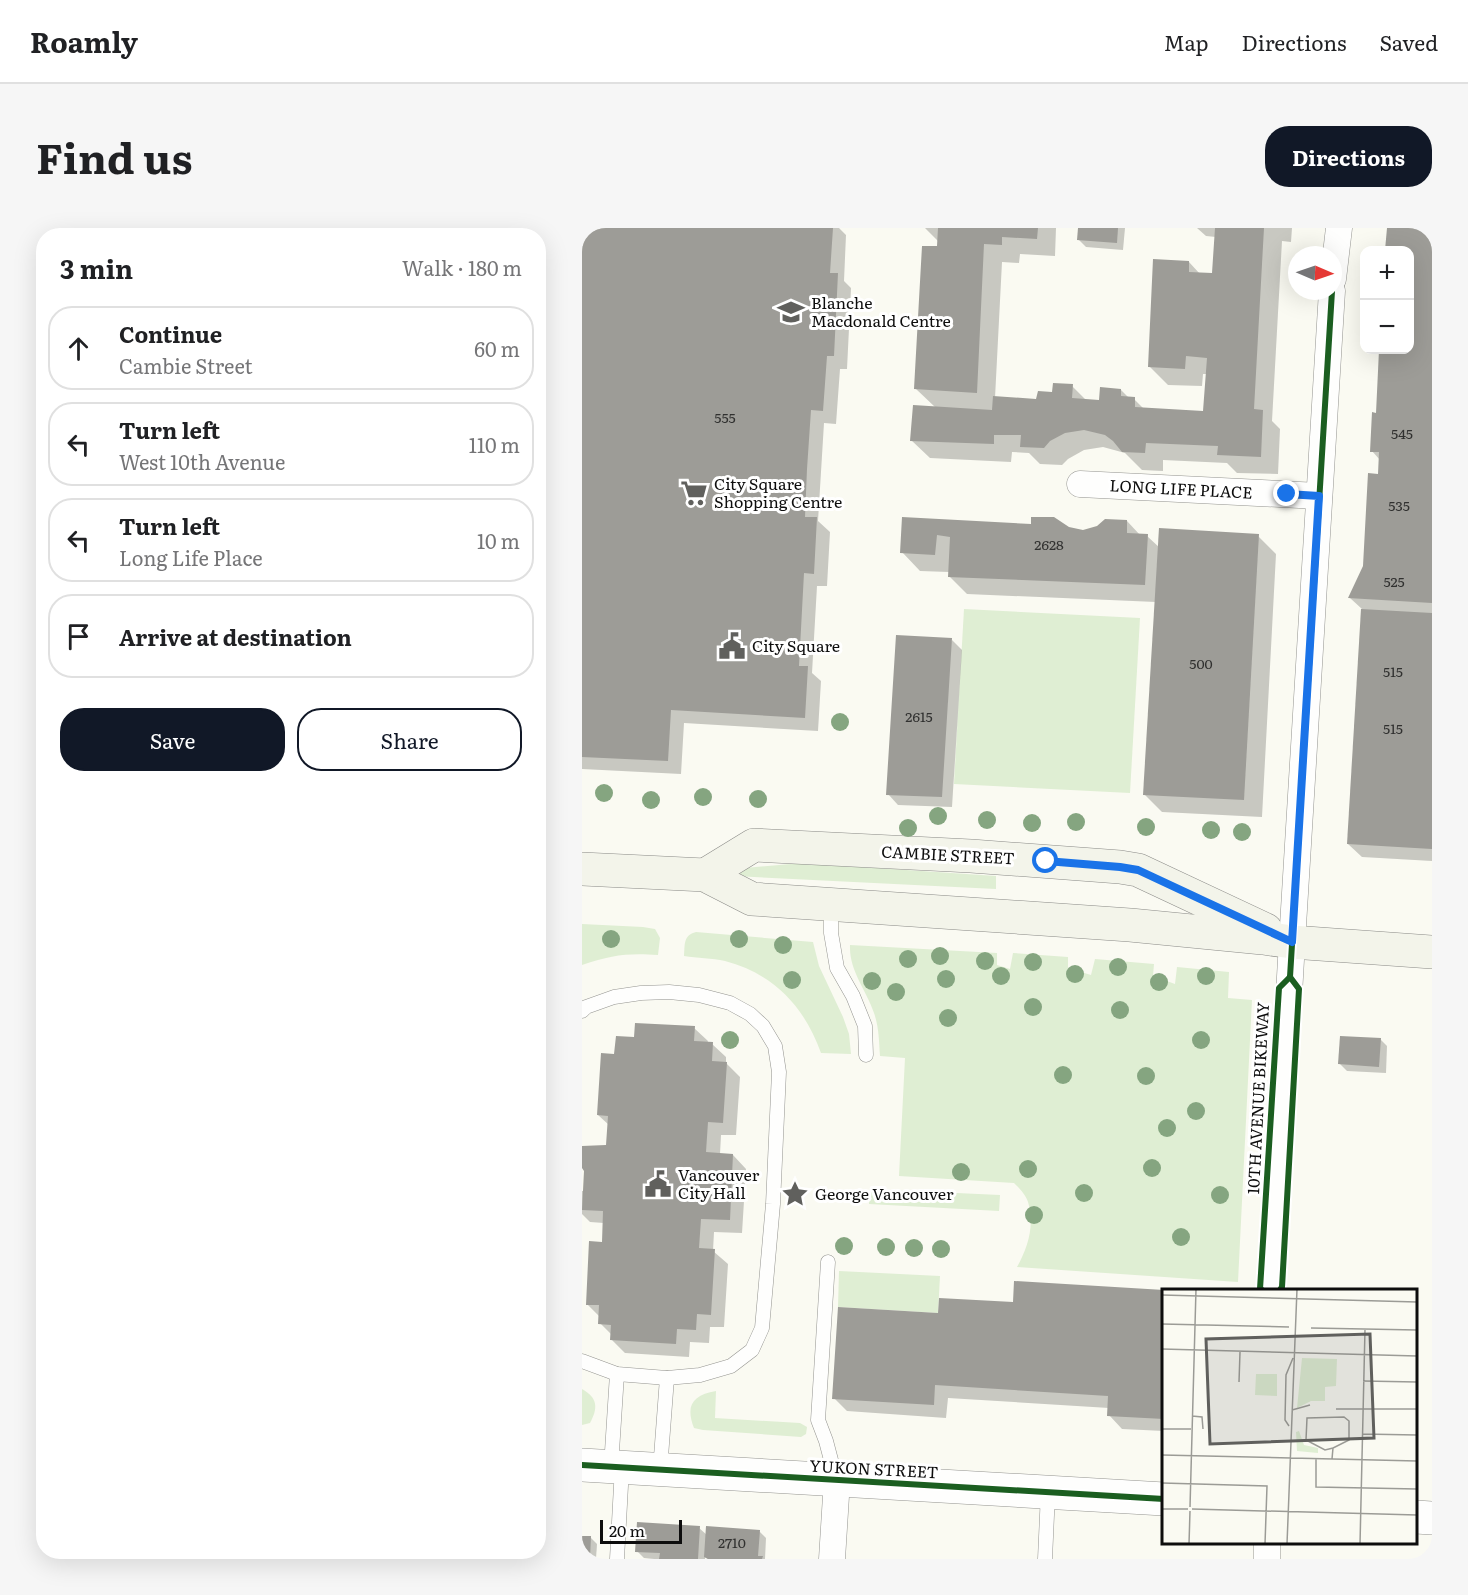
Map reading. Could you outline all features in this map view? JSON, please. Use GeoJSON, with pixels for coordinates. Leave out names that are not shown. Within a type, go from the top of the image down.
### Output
{"type":"FeatureCollection","features":[{"type":"Feature","properties":{"kind":"main road","name":"CAMBIE STREET"},"geometry":{"type":"LineString","coordinates":[[705,875],[754,845],[1120,867],[1138,870],[1292,942]]}},
{"type":"Feature","properties":{"kind":"main road","name":"CAMBIE STREET"},"geometry":{"type":"LineString","coordinates":[[582,869],[705,875],[752,899],[1130,925],[1292,942],[1432,952]]}},
{"type":"Feature","properties":{"kind":"street"},"geometry":{"type":"LineString","coordinates":[[1337,246],[1339,228]]}},
{"type":"Feature","properties":{"kind":"street"},"geometry":{"type":"LineString","coordinates":[[1272,1289],[1331,300]]}},
{"type":"Feature","properties":{"kind":"street","name":"LONG LIFE PLACE"},"geometry":{"type":"LineString","coordinates":[[1080,484],[1319,496]]}},
{"type":"Feature","properties":{"kind":"street","name":"YUKON STREET"},"geometry":{"type":"LineString","coordinates":[[605,1466],[1162,1499]]}},
{"type":"Feature","properties":{"kind":"street"},"geometry":{"type":"LineString","coordinates":[[832,1559],[837,1480]]}},
{"type":"Feature","properties":{"kind":"street"},"geometry":{"type":"LineString","coordinates":[[1417,1517],[1432,1518]]}},
{"type":"Feature","properties":{"kind":"street"},"geometry":{"type":"LineString","coordinates":[[1267,1559],[1268,1544]]}},
{"type":"Feature","properties":{"kind":"lane"},"geometry":{"type":"LineString","coordinates":[[831,903],[831,933],[837,968],[853,996],[865,1026],[866,1055]]}},
{"type":"Feature","properties":{"kind":"lane"},"geometry":{"type":"LineString","coordinates":[[582,1011],[586,1007],[614,997],[641,993],[669,992],[699,995],[730,1003],[750,1014],[763,1026],[775,1046],[779,1072],[762,1328],[752,1350],[731,1366],[700,1375],[667,1378],[617,1374],[582,1361]]}},
{"type":"Feature","properties":{"kind":"lane"},"geometry":{"type":"LineString","coordinates":[[828,1262],[818,1420],[837,1480]]}},
{"type":"Feature","properties":{"kind":"lane"},"geometry":{"type":"LineString","coordinates":[[616,1559],[605,1466],[617,1374]]}},
{"type":"Feature","properties":{"kind":"lane"},"geometry":{"type":"LineString","coordinates":[[660,1470],[667,1378]]}},
{"type":"Feature","properties":{"kind":"lane"},"geometry":{"type":"LineString","coordinates":[[1045,1559],[1048,1493]]}},
{"type":"Feature","properties":{"kind":"green space"},"geometry":{"type":"Polygon","coordinates":[[[964,609],[1140,618],[1130,793],[954,784],[964,609]]]}},
{"type":"Feature","properties":{"kind":"green space"},"geometry":{"type":"Polygon","coordinates":[[[802,863],[996,876],[996,889],[734,876],[734,869],[802,863]]]}},
{"type":"Feature","properties":{"kind":"green space"},"geometry":{"type":"Polygon","coordinates":[[[582,924],[655,929],[660,938],[658,955],[620,956],[582,965],[582,924]]]}},
{"type":"Feature","properties":{"kind":"green space"},"geometry":{"type":"Polygon","coordinates":[[[696,932],[813,942],[819,966],[849,1034],[851,1054],[821,1053],[806,1021],[796,1007],[785,994],[758,974],[725,961],[684,956],[687,938],[696,932]]]}},
{"type":"Feature","properties":{"kind":"green space"},"geometry":{"type":"Polygon","coordinates":[[[850,945],[997,953],[997,965],[1010,969],[1013,953],[1068,957],[1068,968],[1091,975],[1095,959],[1154,964],[1153,976],[1175,984],[1177,967],[1229,972],[1228,998],[1252,1000],[1238,1282],[1017,1267],[1027,1244],[1031,1219],[1027,1199],[1014,1183],[899,1176],[905,1058],[880,1056],[876,1018],[855,972],[850,945]]]}},
{"type":"Feature","properties":{"kind":"green space"},"geometry":{"type":"Polygon","coordinates":[[[870,1189],[1000,1195],[999,1211],[869,1204],[870,1189]]]}},
{"type":"Feature","properties":{"kind":"green space"},"geometry":{"type":"Polygon","coordinates":[[[839,1271],[940,1276],[938,1313],[838,1307],[839,1271]]]}},
{"type":"Feature","properties":{"kind":"green space"},"geometry":{"type":"Polygon","coordinates":[[[582,1389],[594,1400],[595,1408],[590,1423],[582,1425],[582,1389]]]}},
{"type":"Feature","properties":{"kind":"green space"},"geometry":{"type":"Polygon","coordinates":[[[716,1391],[715,1418],[800,1423],[807,1427],[806,1434],[801,1437],[694,1428],[690,1413],[693,1402],[702,1395],[716,1391]]]}},
{"type":"Feature","properties":{"kind":"building","name":"City Square Shopping Centre"},"geometry":{"type":"Polygon","coordinates":[[[582,228],[833,228],[830,273],[838,273],[834,356],[827,356],[823,411],[811,410],[807,469],[805,517],[817,517],[814,574],[804,573],[799,666],[808,666],[805,718],[671,710],[668,761],[582,757],[582,228]]]}},
{"type":"Feature","properties":{"kind":"building"},"geometry":{"type":"Polygon","coordinates":[[[938,228],[1038,228],[1037,239],[1002,237],[1002,245],[984,244],[977,393],[914,389],[922,246],[937,246],[938,228]]]}},
{"type":"Feature","properties":{"kind":"building"},"geometry":{"type":"Polygon","coordinates":[[[1078,228],[1118,228],[1117,243],[1077,240],[1078,228]]]}},
{"type":"Feature","properties":{"kind":"building"},"geometry":{"type":"Polygon","coordinates":[[[1215,228],[1264,228],[1254,409],[1263,410],[1261,457],[1217,455],[1218,446],[1146,443],[1145,453],[1122,452],[1105,435],[1084,430],[1065,433],[1050,441],[1044,448],[1020,447],[1021,435],[994,435],[994,444],[910,441],[913,405],[992,410],[993,396],[1036,399],[1038,391],[1052,392],[1053,383],[1073,384],[1072,398],[1099,400],[1100,387],[1121,389],[1121,396],[1135,397],[1135,407],[1203,411],[1207,358],[1186,356],[1185,369],[1148,367],[1153,259],[1189,261],[1189,272],[1212,273],[1215,228]]]}},
{"type":"Feature","properties":{"kind":"building"},"geometry":{"type":"Polygon","coordinates":[[[1387,228],[1432,228],[1432,603],[1348,598],[1363,566],[1368,473],[1378,474],[1379,452],[1370,452],[1372,412],[1376,413],[1379,354],[1414,354],[1414,246],[1385,246],[1387,228]]]}},
{"type":"Feature","properties":{"kind":"building"},"geometry":{"type":"Polygon","coordinates":[[[902,517],[1031,524],[1031,517],[1054,517],[1069,527],[1083,530],[1097,526],[1105,519],[1127,520],[1127,533],[1148,534],[1145,585],[948,577],[950,537],[937,535],[935,555],[900,553],[902,517]]]}},
{"type":"Feature","properties":{"kind":"building"},"geometry":{"type":"Polygon","coordinates":[[[1159,528],[1259,534],[1244,800],[1143,795],[1159,528]]]}},
{"type":"Feature","properties":{"kind":"building"},"geometry":{"type":"Polygon","coordinates":[[[1361,609],[1432,613],[1432,849],[1347,844],[1361,609]]]}},
{"type":"Feature","properties":{"kind":"building"},"geometry":{"type":"Polygon","coordinates":[[[896,635],[952,638],[942,797],[886,795],[896,635]]]}},
{"type":"Feature","properties":{"kind":"building","name":"Vancouver City Hall"},"geometry":{"type":"Polygon","coordinates":[[[635,1023],[695,1026],[694,1041],[713,1042],[712,1061],[727,1062],[723,1123],[708,1122],[706,1152],[733,1154],[730,1220],[701,1219],[699,1248],[715,1249],[711,1315],[697,1314],[696,1330],[677,1329],[676,1344],[610,1340],[611,1325],[598,1324],[599,1305],[586,1305],[589,1241],[602,1242],[603,1211],[582,1210],[584,1171],[582,1146],[606,1145],[608,1116],[597,1115],[601,1053],[614,1054],[616,1036],[634,1037],[635,1023]]]}},
{"type":"Feature","properties":{"kind":"building"},"geometry":{"type":"Polygon","coordinates":[[[1340,1036],[1381,1038],[1379,1067],[1338,1064],[1340,1036]]]}},
{"type":"Feature","properties":{"kind":"building"},"geometry":{"type":"Polygon","coordinates":[[[1014,1281],[1162,1290],[1162,1419],[1107,1416],[1108,1396],[935,1385],[934,1405],[832,1399],[838,1307],[938,1313],[939,1298],[1013,1302],[1014,1281]]]}},
{"type":"Feature","properties":{"kind":"building"},"geometry":{"type":"Polygon","coordinates":[[[637,1522],[700,1526],[698,1559],[659,1559],[660,1553],[635,1552],[637,1522]]]}},
{"type":"Feature","properties":{"kind":"building"},"geometry":{"type":"Polygon","coordinates":[[[706,1526],[760,1530],[758,1556],[763,1556],[762,1559],[708,1559],[704,1557],[706,1526]]]}},
{"type":"Feature","properties":{"kind":"building"},"geometry":{"type":"Polygon","coordinates":[[[582,1536],[591,1536],[590,1559],[582,1559],[582,1536]]]}},
{"type":"Feature","properties":{"kind":"cycle path"},"geometry":{"type":"LineString","coordinates":[[1290,977],[1331,300]]}},
{"type":"Feature","properties":{"kind":"cycle path","name":"10TH AVENUE BIKEWAY"},"geometry":{"type":"LineString","coordinates":[[1260,1289],[1279,988],[1290,977]]}},
{"type":"Feature","properties":{"kind":"cycle path"},"geometry":{"type":"LineString","coordinates":[[1281,1289],[1299,989],[1290,977]]}},
{"type":"Feature","properties":{"kind":"cycle path"},"geometry":{"type":"LineString","coordinates":[[582,1465],[1162,1499]]}},
{"type":"Feature","properties":{"kind":"place","name":"Blanche Macdonald Centre"},"geometry":{"type":"Point","coordinates":[791,312]}},
{"type":"Feature","properties":{"kind":"place","name":"City Square Shopping Centre"},"geometry":{"type":"Point","coordinates":[694,493]}},
{"type":"Feature","properties":{"kind":"place","name":"City Square"},"geometry":{"type":"Point","coordinates":[732,646]}},
{"type":"Feature","properties":{"kind":"place","name":"Vancouver City Hall"},"geometry":{"type":"Point","coordinates":[658,1184]}},
{"type":"Feature","properties":{"kind":"place","name":"George Vancouver"},"geometry":{"type":"Point","coordinates":[795,1194]}},
{"type":"Feature","properties":{"kind":"route"},"geometry":{"type":"LineString","coordinates":[[1046,861],[1138,870],[1292,942],[1319,496],[1287,494]]}}]}
